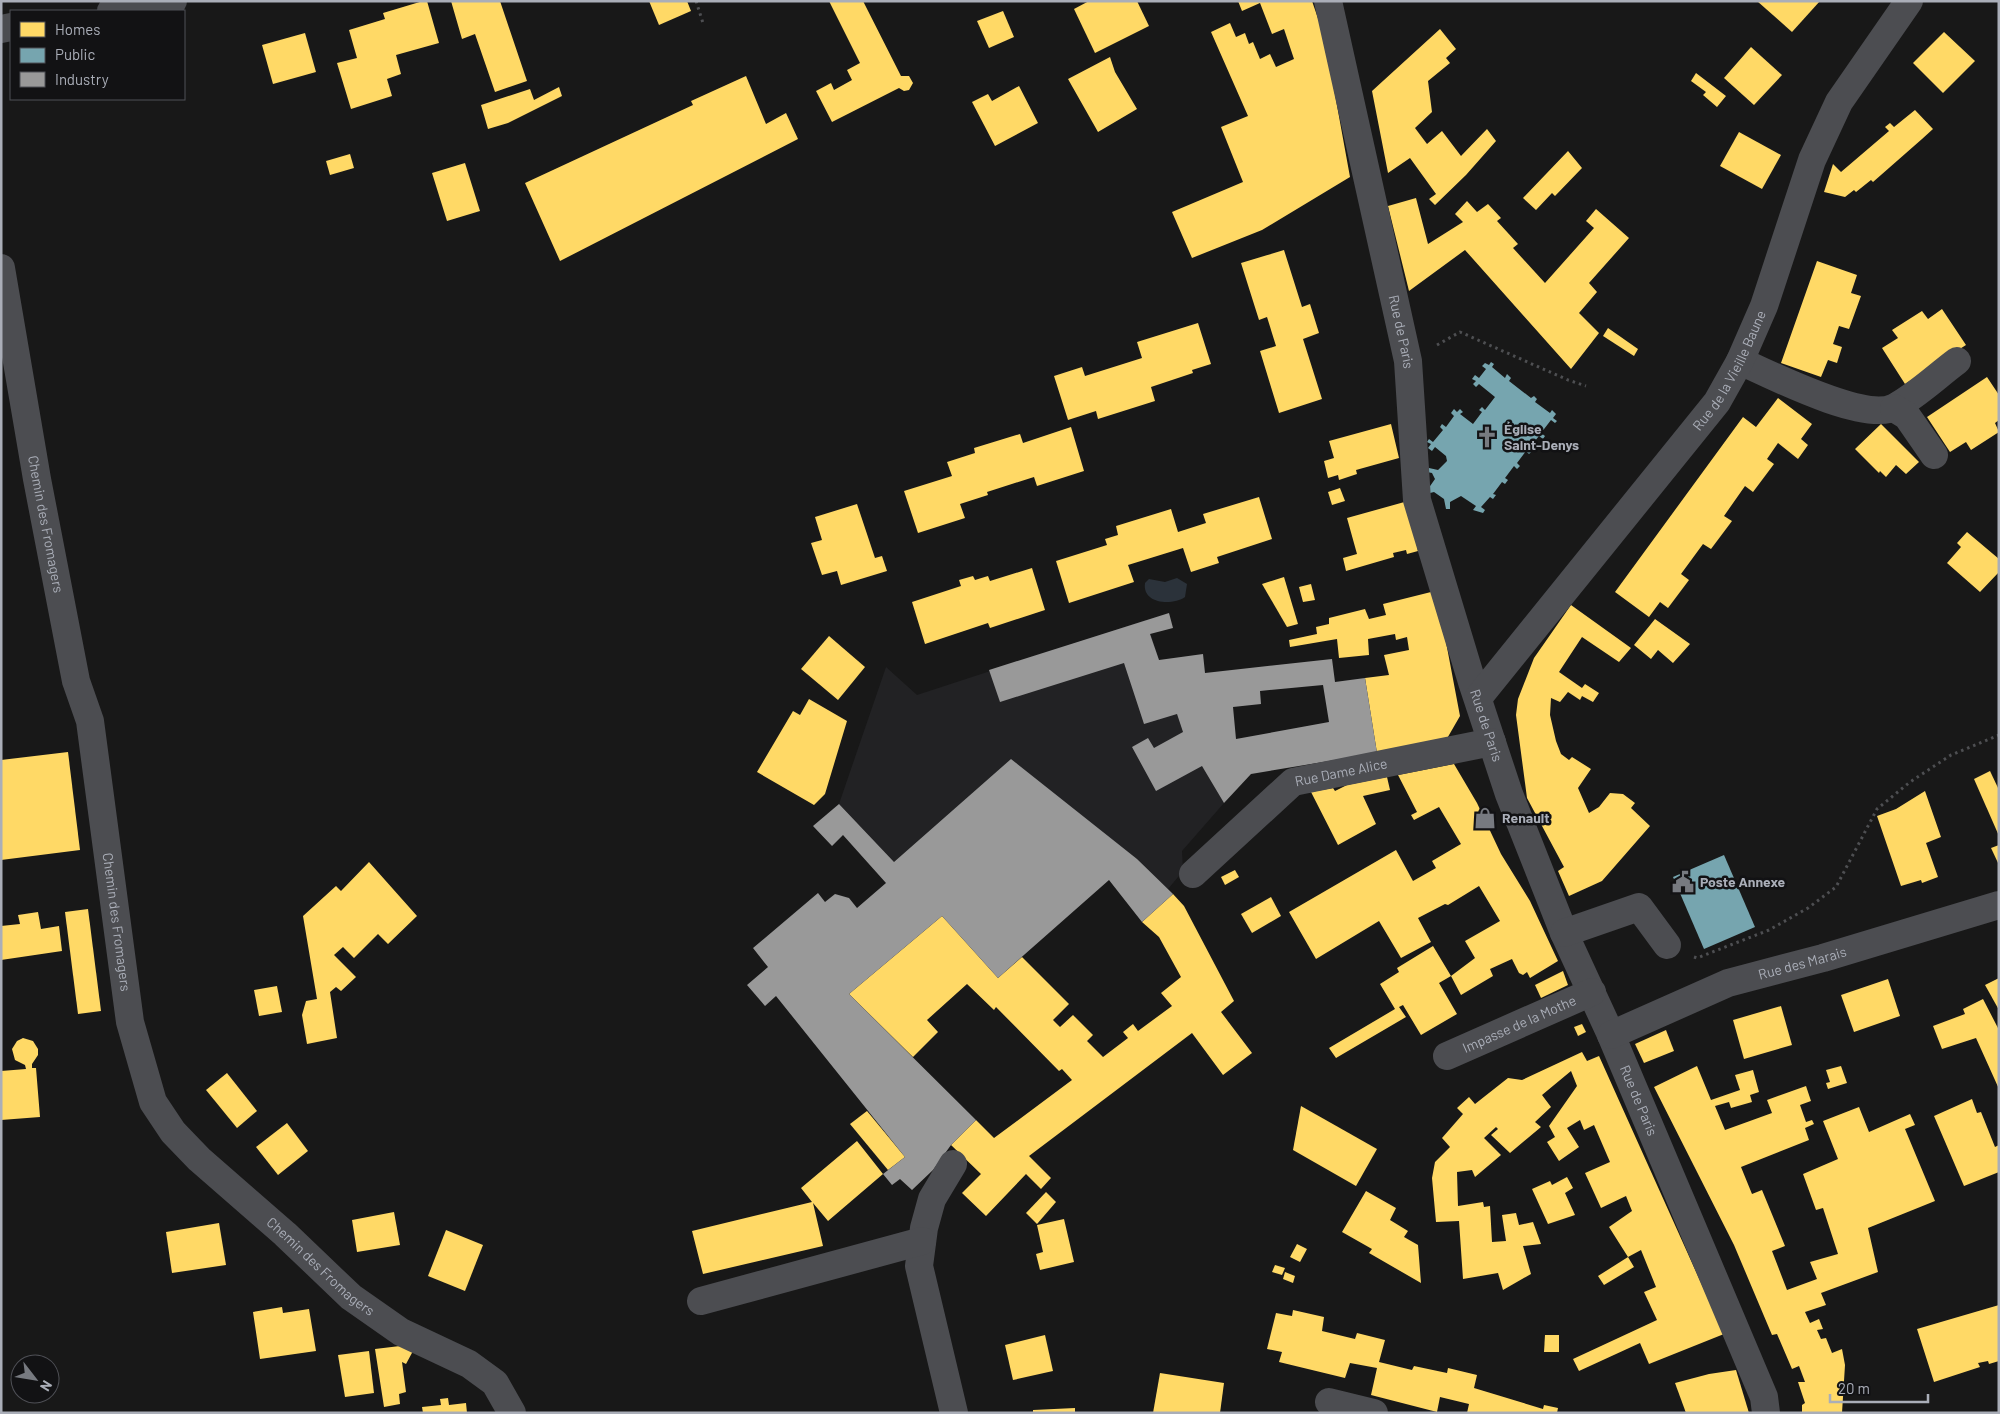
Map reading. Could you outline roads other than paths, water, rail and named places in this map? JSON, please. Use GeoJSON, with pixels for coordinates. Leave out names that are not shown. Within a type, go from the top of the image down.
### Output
{"type":"FeatureCollection","features":[{"type":"Feature","properties":{"kind":"street"},"geometry":{"type":"LineString","coordinates":[[117,10],[173,1]]}},
{"type":"Feature","properties":{"kind":"street","name":"Rue de Paris"},"geometry":{"type":"LineString","coordinates":[[1328,1],[1408,361],[1417,500],[1478,698],[1509,794],[1564,933],[1611,1035],[1764,1397],[1766,1413]]}},
{"type":"Feature","properties":{"kind":"street","name":"Rue de la Vieille Baune"},"geometry":{"type":"LineString","coordinates":[[1478,698],[1717,402],[1740,361],[1764,306],[1812,160],[1839,102],[1908,1]]}},
{"type":"Feature","properties":{"kind":"street","name":"Chemin des Fromagers"},"geometry":{"type":"LineString","coordinates":[[1,268],[37,479],[76,681],[90,721],[130,1022],[153,1102],[172,1132],[199,1159],[285,1234],[352,1297],[401,1332],[469,1364],[495,1383],[512,1413]]}},
{"type":"Feature","properties":{"kind":"street"},"geometry":{"type":"LineString","coordinates":[[1740,361],[1821,397],[1874,411],[1894,408],[1957,361]]}},
{"type":"Feature","properties":{"kind":"street"},"geometry":{"type":"LineString","coordinates":[[1894,408],[1907,416],[1934,455]]}},
{"type":"Feature","properties":{"kind":"street","name":"Rue Dame Alice"},"geometry":{"type":"LineString","coordinates":[[1193,874],[1293,782],[1492,742]]}},
{"type":"Feature","properties":{"kind":"street","name":"Rue des Marais"},"geometry":{"type":"LineString","coordinates":[[1611,1035],[1728,983],[1823,958],[1999,905]]}},
{"type":"Feature","properties":{"kind":"street"},"geometry":{"type":"LineString","coordinates":[[1564,933],[1639,907],[1667,945]]}},
{"type":"Feature","properties":{"kind":"street","name":"Impasse de la Mothe"},"geometry":{"type":"LineString","coordinates":[[1447,1056],[1592,992]]}},
{"type":"Feature","properties":{"kind":"street"},"geometry":{"type":"LineString","coordinates":[[953,1164],[932,1199],[922,1241],[919,1266],[954,1413]]}},
{"type":"Feature","properties":{"kind":"street"},"geometry":{"type":"LineString","coordinates":[[701,1301],[922,1241]]}},
{"type":"Feature","properties":{"kind":"street"},"geometry":{"type":"LineString","coordinates":[[1329,1402],[1374,1413]]}},
{"type":"Feature","properties":{"kind":"place","name":"Église Saint-Denys"},"geometry":{"type":"Point","coordinates":[1487,437]}},
{"type":"Feature","properties":{"kind":"place","name":"Renault"},"geometry":{"type":"Point","coordinates":[1485,818]}},
{"type":"Feature","properties":{"kind":"place","name":"Poste Annexe"},"geometry":{"type":"Point","coordinates":[1683,882]}}]}
